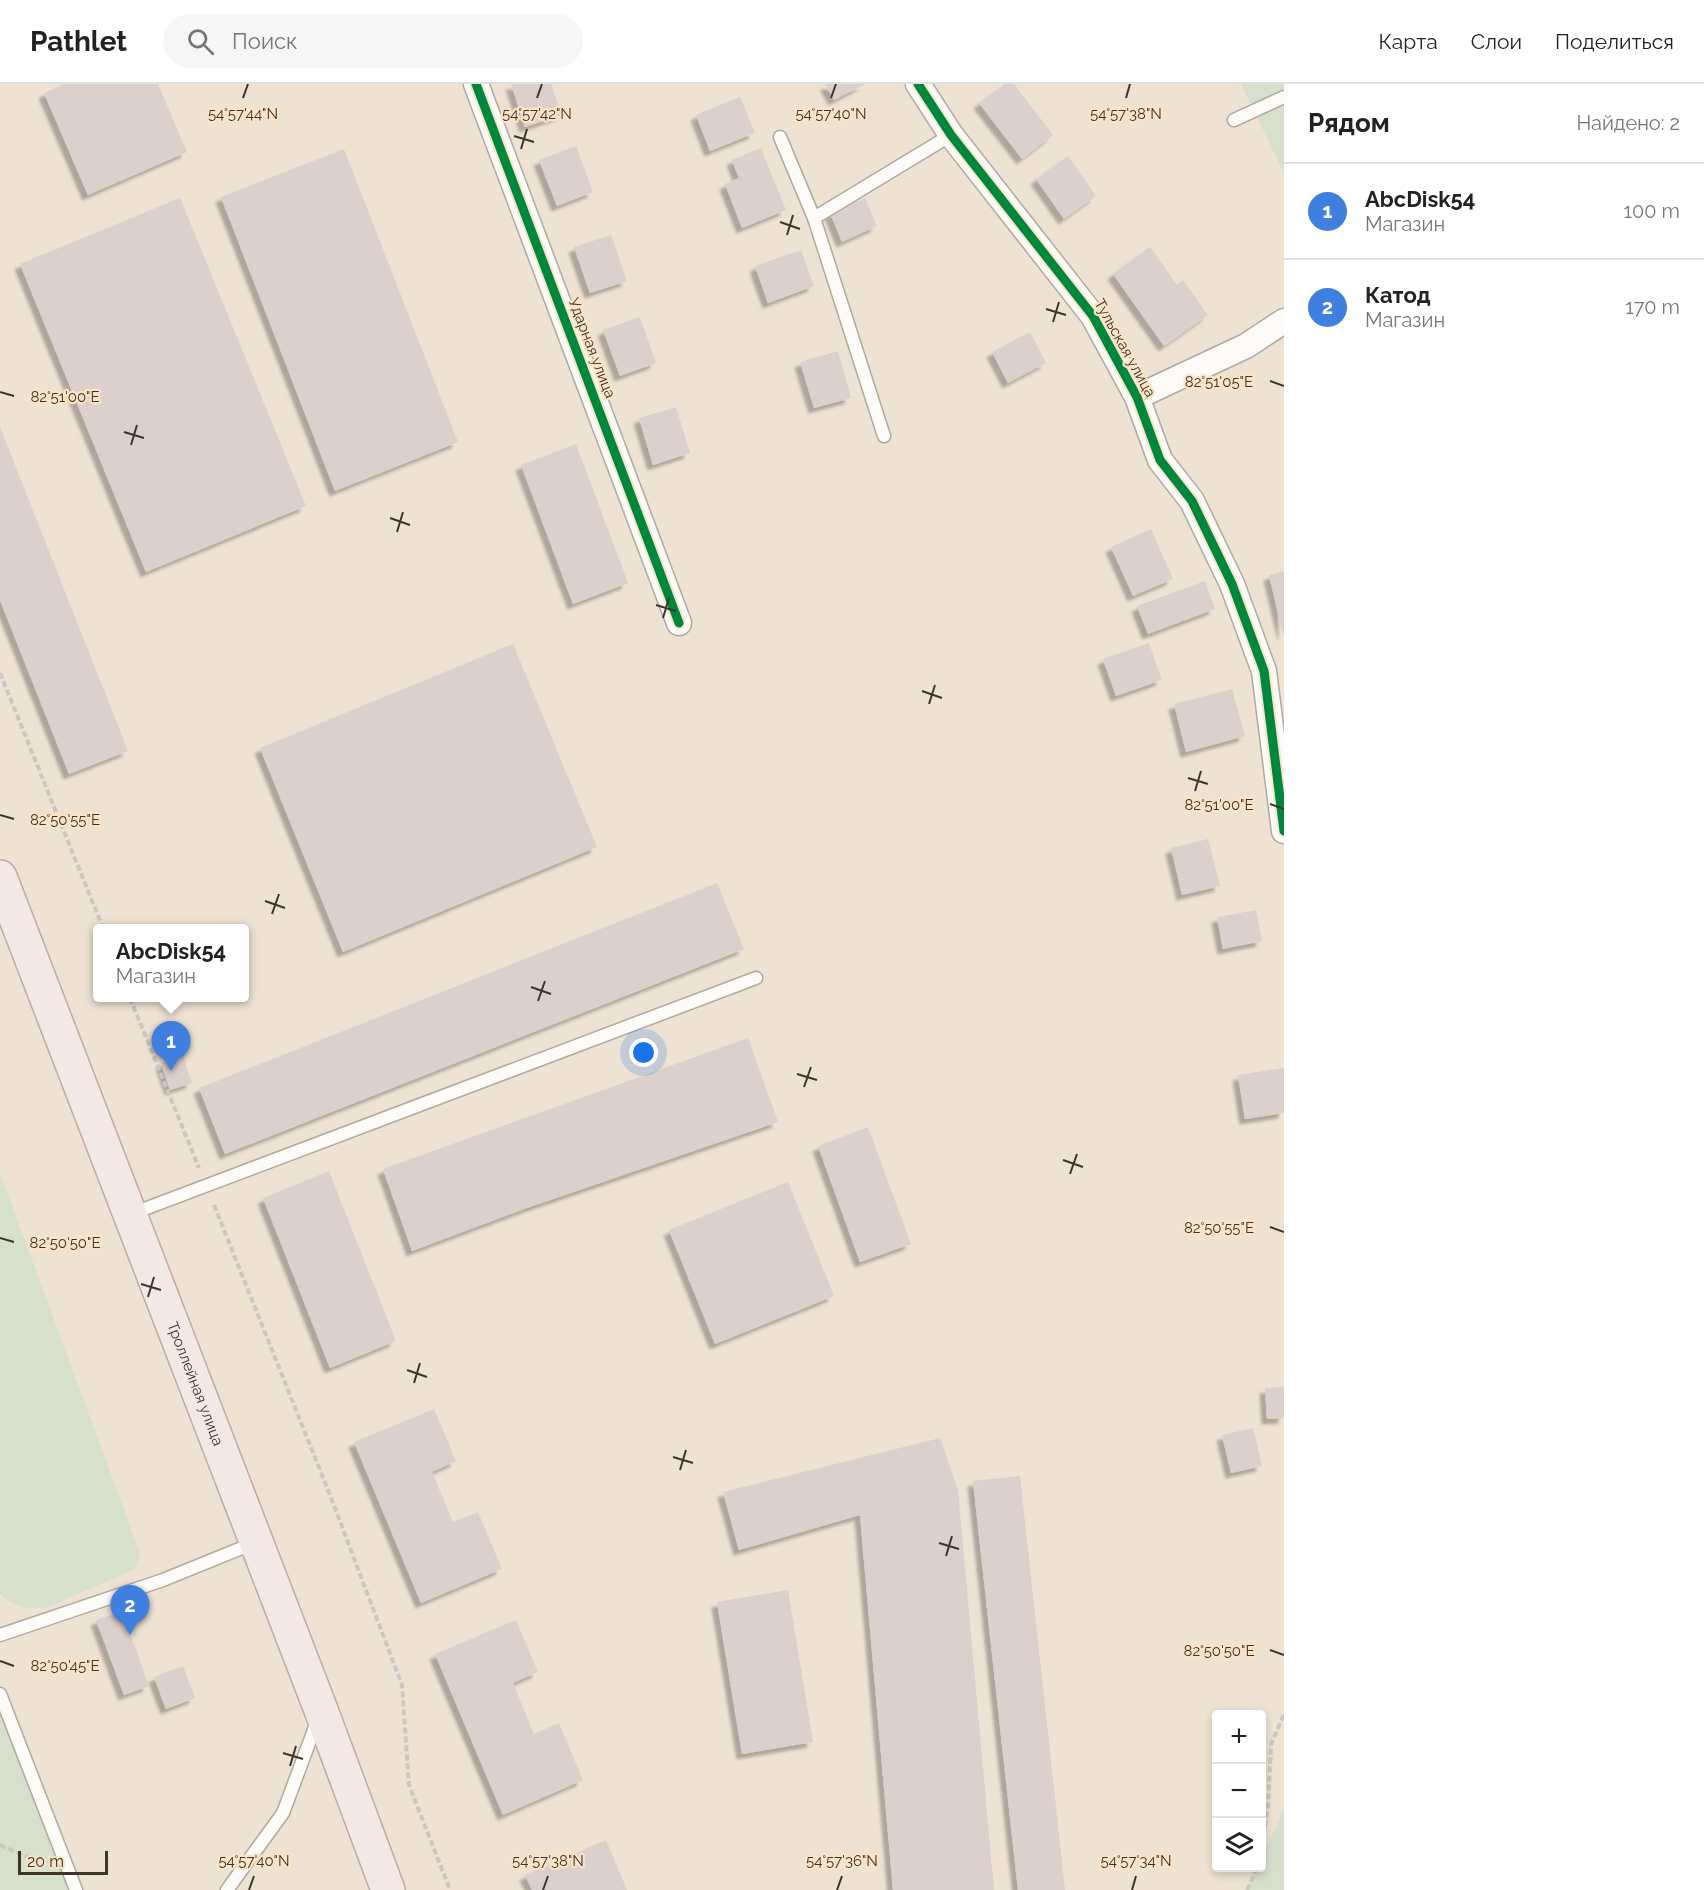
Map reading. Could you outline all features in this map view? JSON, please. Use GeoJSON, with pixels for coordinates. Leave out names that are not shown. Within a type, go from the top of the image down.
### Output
{"type":"FeatureCollection","features":[{"type":"Feature","properties":{"kind":"main road","name":"Троллейная улица"},"geometry":{"type":"LineString","coordinates":[[0,877],[321,1710],[388,1890]]}},
{"type":"Feature","properties":{"kind":"street","name":"Ударная улица"},"geometry":{"type":"LineString","coordinates":[[476,84],[680,623]]}},
{"type":"Feature","properties":{"kind":"street","name":"Тульская улица"},"geometry":{"type":"LineString","coordinates":[[918,84],[951,135],[1093,315],[1137,397],[1160,460],[1192,501],[1227,573],[1264,671],[1284,831]]}},
{"type":"Feature","properties":{"kind":"street"},"geometry":{"type":"LineString","coordinates":[[1137,397],[1246,346],[1284,321]]}},
{"type":"Feature","properties":{"kind":"lane"},"geometry":{"type":"LineString","coordinates":[[1234,120],[1284,97]]}},
{"type":"Feature","properties":{"kind":"lane"},"geometry":{"type":"LineString","coordinates":[[814,218],[951,135]]}},
{"type":"Feature","properties":{"kind":"lane"},"geometry":{"type":"LineString","coordinates":[[780,137],[814,218],[884,436]]}},
{"type":"Feature","properties":{"kind":"lane"},"geometry":{"type":"LineString","coordinates":[[129,1215],[756,978]]}},
{"type":"Feature","properties":{"kind":"lane"},"geometry":{"type":"LineString","coordinates":[[0,1635],[163,1580],[255,1543]]}},
{"type":"Feature","properties":{"kind":"lane"},"geometry":{"type":"LineString","coordinates":[[0,1694],[76,1890]]}},
{"type":"Feature","properties":{"kind":"lane"},"geometry":{"type":"LineString","coordinates":[[227,1890],[283,1813],[321,1710]]}},
{"type":"Feature","properties":{"kind":"path"},"geometry":{"type":"LineString","coordinates":[[0,673],[101,924]]}},
{"type":"Feature","properties":{"kind":"path"},"geometry":{"type":"LineString","coordinates":[[132,1002],[328,1490],[402,1685],[409,1785],[450,1890]]}},
{"type":"Feature","properties":{"kind":"path"},"geometry":{"type":"LineString","coordinates":[[1266,1819],[1271,1745],[1284,1714]]}},
{"type":"Feature","properties":{"kind":"path"},"geometry":{"type":"LineString","coordinates":[[0,1845],[71,1877]]}},
{"type":"Feature","properties":{"kind":"path"},"geometry":{"type":"LineString","coordinates":[[1247,1890],[1255,1872]]}},
{"type":"Feature","properties":{"kind":"green space"},"geometry":{"type":"Polygon","coordinates":[[[1241,84],[1284,84],[1284,173],[1241,84]]]}},
{"type":"Feature","properties":{"kind":"green space"},"geometry":{"type":"Polygon","coordinates":[[[0,1173],[140,1553],[135,1569],[41,1608],[17,1605],[0,1594],[0,1173]]]}},
{"type":"Feature","properties":{"kind":"green space"},"geometry":{"type":"Polygon","coordinates":[[[0,1713],[72,1890],[0,1890],[0,1713]]]}},
{"type":"Feature","properties":{"kind":"green space"},"geometry":{"type":"Polygon","coordinates":[[[1284,1808],[1284,1890],[1247,1890],[1255,1872],[1266,1872],[1266,1848],[1284,1808]]]}},
{"type":"Feature","properties":{"kind":"building"},"geometry":{"type":"Polygon","coordinates":[[[65,84],[158,84],[187,152],[88,195],[44,93],[65,84]]]}},
{"type":"Feature","properties":{"kind":"building"},"geometry":{"type":"Polygon","coordinates":[[[511,84],[551,84],[562,115],[525,127],[511,84]]]}},
{"type":"Feature","properties":{"kind":"building"},"geometry":{"type":"Polygon","coordinates":[[[825,84],[865,84],[834,100],[825,84]]]}},
{"type":"Feature","properties":{"kind":"building"},"geometry":{"type":"Polygon","coordinates":[[[1005,84],[1014,84],[1053,135],[1022,159],[979,103],[1005,84]]]}},
{"type":"Feature","properties":{"kind":"building"},"geometry":{"type":"Polygon","coordinates":[[[740,97],[755,133],[710,151],[696,115],[740,97]]]}},
{"type":"Feature","properties":{"kind":"building"},"geometry":{"type":"Polygon","coordinates":[[[576,146],[593,192],[557,206],[539,160],[576,146]]]}},
{"type":"Feature","properties":{"kind":"building"},"geometry":{"type":"Polygon","coordinates":[[[761,148],[786,210],[742,228],[725,184],[739,178],[732,160],[761,148]]]}},
{"type":"Feature","properties":{"kind":"building"},"geometry":{"type":"Polygon","coordinates":[[[344,149],[458,442],[335,491],[221,197],[344,149]]]}},
{"type":"Feature","properties":{"kind":"building"},"geometry":{"type":"Polygon","coordinates":[[[1068,156],[1096,196],[1064,219],[1036,179],[1068,156]]]}},
{"type":"Feature","properties":{"kind":"building"},"geometry":{"type":"Polygon","coordinates":[[[180,198],[306,506],[146,572],[20,264],[180,198]]]}},
{"type":"Feature","properties":{"kind":"building"},"geometry":{"type":"Polygon","coordinates":[[[865,198],[877,226],[842,242],[830,213],[865,198]]]}},
{"type":"Feature","properties":{"kind":"building"},"geometry":{"type":"Polygon","coordinates":[[[611,235],[627,281],[590,293],[574,247],[611,235]]]}},
{"type":"Feature","properties":{"kind":"building"},"geometry":{"type":"Polygon","coordinates":[[[1150,247],[1177,285],[1183,280],[1208,315],[1164,346],[1113,274],[1150,247]]]}},
{"type":"Feature","properties":{"kind":"building"},"geometry":{"type":"Polygon","coordinates":[[[801,250],[814,286],[768,303],[755,266],[801,250]]]}},
{"type":"Feature","properties":{"kind":"building"},"geometry":{"type":"Polygon","coordinates":[[[640,317],[656,363],[620,376],[603,330],[640,317]]]}},
{"type":"Feature","properties":{"kind":"building"},"geometry":{"type":"Polygon","coordinates":[[[1030,332],[1046,363],[1008,383],[992,352],[1030,332]]]}},
{"type":"Feature","properties":{"kind":"building"},"geometry":{"type":"Polygon","coordinates":[[[838,351],[851,398],[814,408],[800,362],[838,351]]]}},
{"type":"Feature","properties":{"kind":"building"},"geometry":{"type":"Polygon","coordinates":[[[676,407],[690,453],[653,465],[639,418],[676,407]]]}},
{"type":"Feature","properties":{"kind":"building"},"geometry":{"type":"Polygon","coordinates":[[[0,427],[128,751],[69,774],[0,600],[0,427]]]}},
{"type":"Feature","properties":{"kind":"building"},"geometry":{"type":"Polygon","coordinates":[[[576,444],[628,583],[573,604],[521,465],[576,444]]]}},
{"type":"Feature","properties":{"kind":"building"},"geometry":{"type":"Polygon","coordinates":[[[1151,529],[1173,579],[1133,596],[1111,547],[1151,529]]]}},
{"type":"Feature","properties":{"kind":"building"},"geometry":{"type":"Polygon","coordinates":[[[1284,571],[1284,634],[1283,634],[1269,575],[1284,571]]]}},
{"type":"Feature","properties":{"kind":"building"},"geometry":{"type":"Polygon","coordinates":[[[1205,581],[1215,609],[1148,634],[1137,606],[1205,581]]]}},
{"type":"Feature","properties":{"kind":"building"},"geometry":{"type":"Polygon","coordinates":[[[1149,643],[1162,680],[1116,696],[1103,659],[1149,643]]]}},
{"type":"Feature","properties":{"kind":"building"},"geometry":{"type":"Polygon","coordinates":[[[513,644],[597,847],[343,952],[260,748],[513,644]]]}},
{"type":"Feature","properties":{"kind":"building"},"geometry":{"type":"Polygon","coordinates":[[[1232,689],[1245,736],[1186,752],[1174,704],[1232,689]]]}},
{"type":"Feature","properties":{"kind":"building"},"geometry":{"type":"Polygon","coordinates":[[[1208,839],[1220,886],[1182,895],[1171,848],[1208,839]]]}},
{"type":"Feature","properties":{"kind":"building"},"geometry":{"type":"Polygon","coordinates":[[[717,883],[744,949],[225,1154],[199,1088],[717,883]]]}},
{"type":"Feature","properties":{"kind":"building"},"geometry":{"type":"Polygon","coordinates":[[[1256,910],[1262,941],[1223,949],[1217,917],[1256,910]]]}},
{"type":"Feature","properties":{"kind":"building"},"geometry":{"type":"Polygon","coordinates":[[[748,1038],[778,1122],[524,1209],[412,1251],[383,1169],[748,1038]]]}},
{"type":"Feature","properties":{"kind":"building"},"geometry":{"type":"Polygon","coordinates":[[[183,1055],[192,1083],[170,1090],[161,1063],[183,1055]]]}},
{"type":"Feature","properties":{"kind":"building"},"geometry":{"type":"Polygon","coordinates":[[[1284,1068],[1284,1113],[1245,1119],[1238,1075],[1284,1068]]]}},
{"type":"Feature","properties":{"kind":"building"},"geometry":{"type":"Polygon","coordinates":[[[868,1127],[911,1244],[860,1262],[818,1146],[868,1127]]]}},
{"type":"Feature","properties":{"kind":"building"},"geometry":{"type":"Polygon","coordinates":[[[329,1171],[396,1341],[330,1368],[263,1198],[329,1171]]]}},
{"type":"Feature","properties":{"kind":"building"},"geometry":{"type":"Polygon","coordinates":[[[788,1182],[834,1296],[715,1344],[669,1230],[788,1182]]]}},
{"type":"Feature","properties":{"kind":"building"},"geometry":{"type":"Polygon","coordinates":[[[1284,1387],[1284,1418],[1267,1419],[1265,1388],[1284,1387]]]}},
{"type":"Feature","properties":{"kind":"building"},"geometry":{"type":"Polygon","coordinates":[[[434,1409],[456,1461],[432,1472],[453,1522],[478,1512],[502,1569],[421,1603],[354,1442],[434,1409]]]}},
{"type":"Feature","properties":{"kind":"building"},"geometry":{"type":"Polygon","coordinates":[[[1253,1428],[1262,1466],[1231,1473],[1222,1435],[1253,1428]]]}},
{"type":"Feature","properties":{"kind":"building"},"geometry":{"type":"Polygon","coordinates":[[[940,1438],[958,1490],[994,1890],[893,1890],[860,1515],[739,1550],[723,1492],[940,1438]]]}},
{"type":"Feature","properties":{"kind":"building"},"geometry":{"type":"Polygon","coordinates":[[[1020,1476],[1065,1890],[1018,1890],[973,1481],[1020,1476]]]}},
{"type":"Feature","properties":{"kind":"building"},"geometry":{"type":"Polygon","coordinates":[[[788,1590],[813,1742],[742,1754],[717,1602],[788,1590]]]}},
{"type":"Feature","properties":{"kind":"building"},"geometry":{"type":"Polygon","coordinates":[[[122,1611],[149,1686],[124,1695],[96,1620],[122,1611]]]}},
{"type":"Feature","properties":{"kind":"building"},"geometry":{"type":"Polygon","coordinates":[[[516,1620],[538,1672],[513,1683],[534,1734],[559,1723],[583,1780],[503,1815],[435,1654],[516,1620]]]}},
{"type":"Feature","properties":{"kind":"building"},"geometry":{"type":"Polygon","coordinates":[[[183,1666],[195,1698],[166,1709],[154,1677],[183,1666]]]}},
{"type":"Feature","properties":{"kind":"building"},"geometry":{"type":"Polygon","coordinates":[[[606,1840],[627,1890],[532,1890],[525,1875],[606,1840]]]}},
{"type":"Feature","properties":{"kind":"cycle path"},"geometry":{"type":"LineString","coordinates":[[476,84],[679,623]]}},
{"type":"Feature","properties":{"kind":"cycle path"},"geometry":{"type":"LineString","coordinates":[[918,84],[951,135],[1093,316],[1137,397],[1160,460],[1192,501],[1232,584],[1264,671],[1284,831]]}},
{"type":"Feature","properties":{"kind":"place","name":"AbcDisk54"},"geometry":{"type":"Point","coordinates":[171,1071]}},
{"type":"Feature","properties":{"kind":"place","name":"Катод"},"geometry":{"type":"Point","coordinates":[130,1635]}}]}
